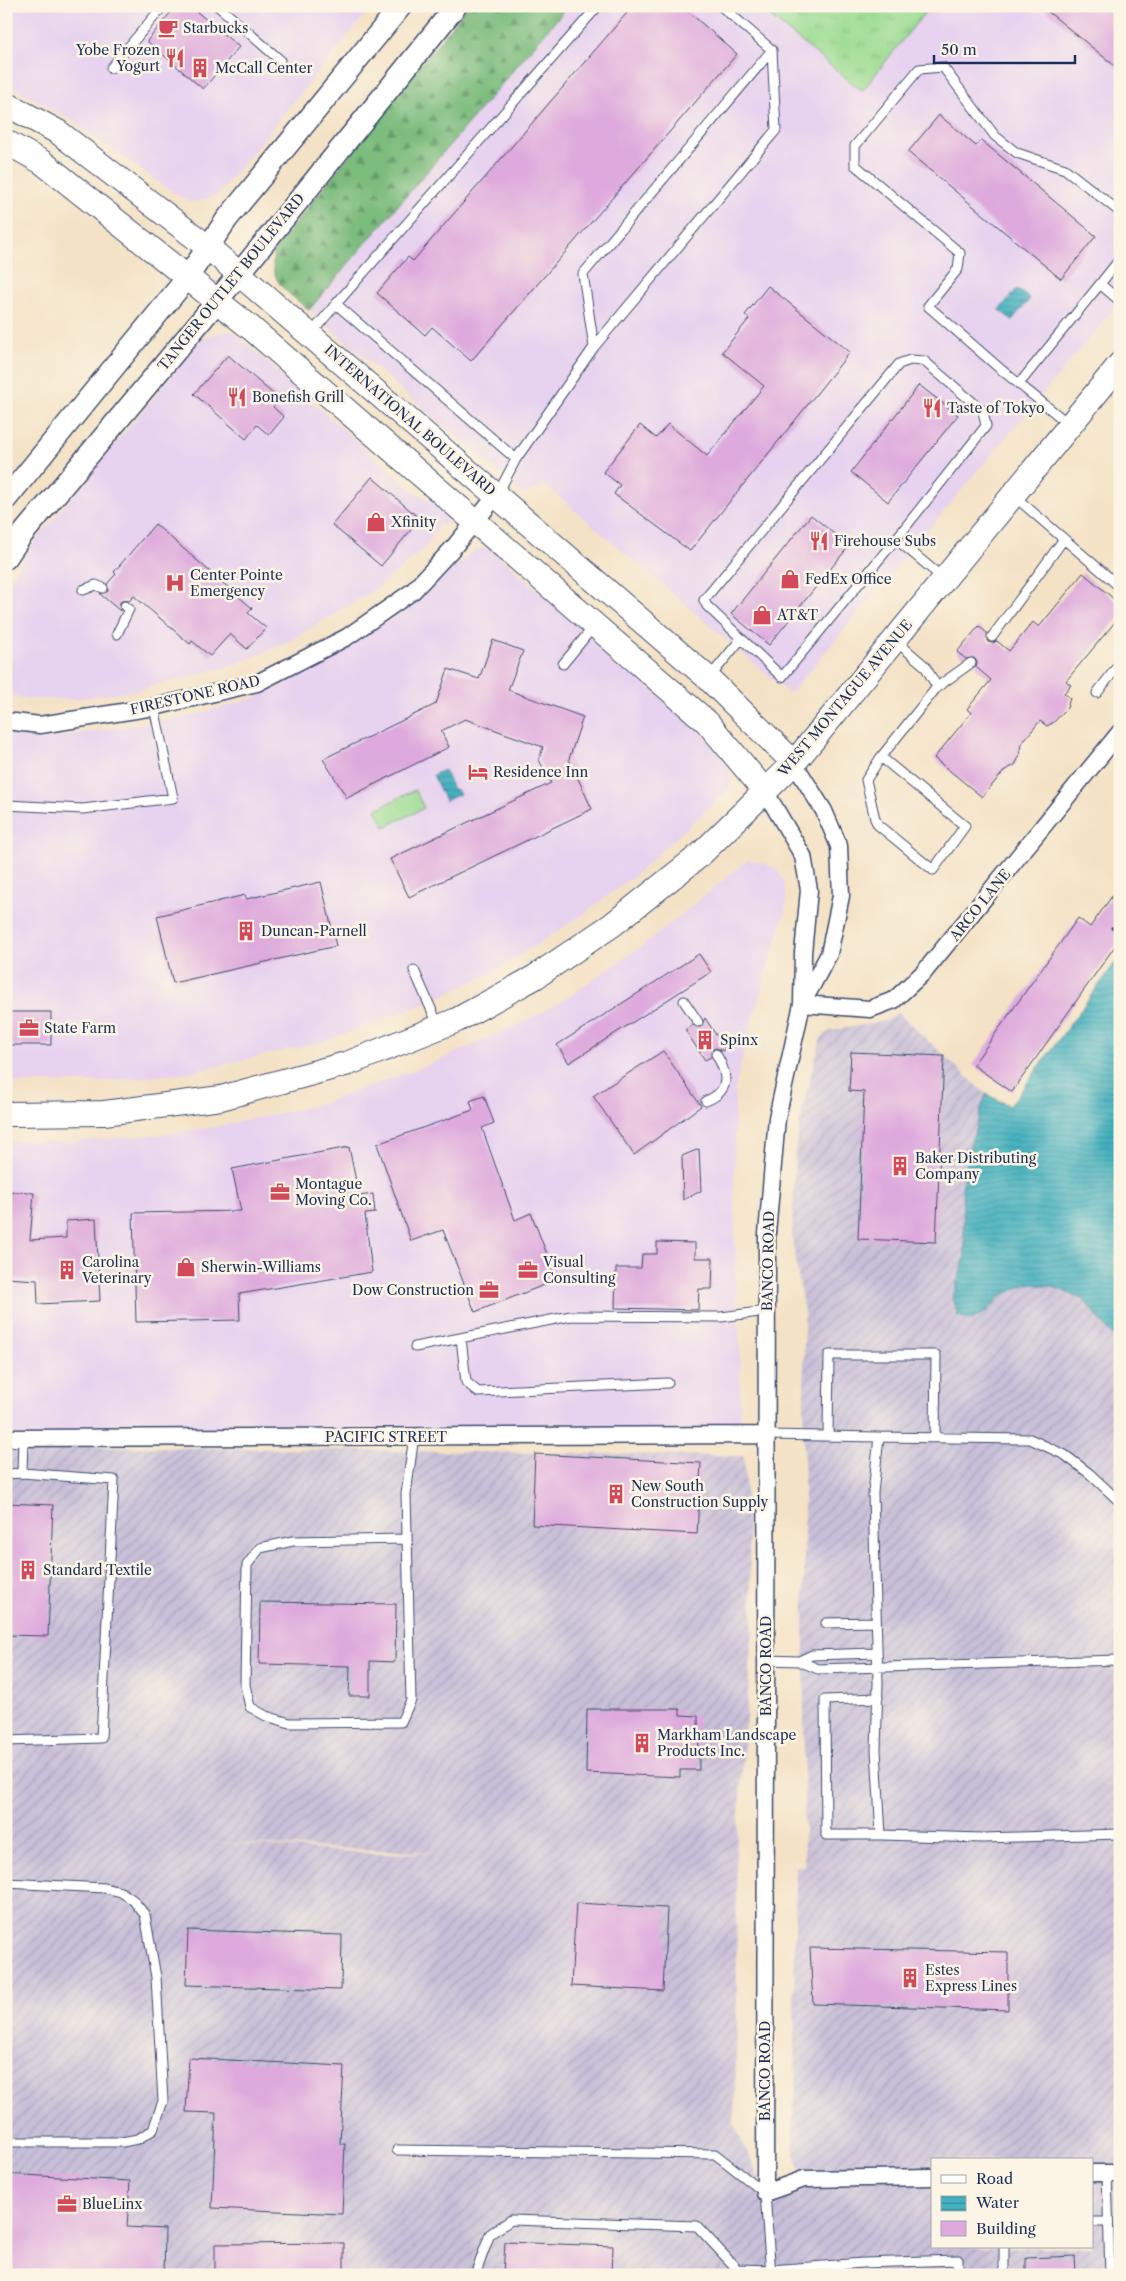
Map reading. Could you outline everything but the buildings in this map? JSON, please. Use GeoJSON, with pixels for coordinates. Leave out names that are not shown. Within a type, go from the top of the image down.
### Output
{"type":"FeatureCollection","features":[{"type":"Feature","properties":{"kind":"main road","name":"INTERNATIONAL BOULEVARD"},"geometry":{"type":"LineString","coordinates":[[6,104],[58,132],[209,248],[709,679],[794,763]]}},
{"type":"Feature","properties":{"kind":"main road"},"geometry":{"type":"LineString","coordinates":[[6,142],[42,162],[187,278],[218,300],[707,722],[765,791]]}},
{"type":"Feature","properties":{"kind":"main road","name":"WEST MONTAGUE AVENUE"},"geometry":{"type":"LineString","coordinates":[[6,1114],[104,1113],[221,1098],[348,1063],[456,1020],[535,977],[612,925],[700,855],[794,763],[1120,364]]}},
{"type":"Feature","properties":{"kind":"street"},"geometry":{"type":"LineString","coordinates":[[6,499],[187,278],[227,219],[401,6]]}},
{"type":"Feature","properties":{"kind":"street","name":"TANGER OUTLET BOULEVARD"},"geometry":{"type":"LineString","coordinates":[[6,558],[26,530],[218,300],[456,6]]}},
{"type":"Feature","properties":{"kind":"street","name":"FIRESTONE ROAD"},"geometry":{"type":"LineString","coordinates":[[6,720],[40,725],[154,707],[257,683],[347,637],[413,591],[497,495]]}},
{"type":"Feature","properties":{"kind":"street","name":"ARCO LANE"},"geometry":{"type":"LineString","coordinates":[[802,1004],[870,1009],[894,1000],[925,971],[1120,732]]}},
{"type":"Feature","properties":{"kind":"street","name":"BANCO ROAD"},"geometry":{"type":"LineString","coordinates":[[794,763],[824,811],[839,846],[841,896],[829,954],[802,1004]]}},
{"type":"Feature","properties":{"kind":"street","name":"BANCO ROAD"},"geometry":{"type":"LineString","coordinates":[[765,791],[803,856],[809,890],[803,953],[802,1004],[777,1118],[767,1234],[765,2192]]}},
{"type":"Feature","properties":{"kind":"street","name":"PACIFIC STREET"},"geometry":{"type":"LineString","coordinates":[[6,1438],[766,1435]]}},
{"type":"Feature","properties":{"kind":"street"},"geometry":{"type":"LineString","coordinates":[[765,2192],[804,2179],[931,2177]]}},
{"type":"Feature","properties":{"kind":"lane"},"geometry":{"type":"LineString","coordinates":[[111,68],[163,6]]}},
{"type":"Feature","properties":{"kind":"lane"},"geometry":{"type":"LineString","coordinates":[[218,6],[280,60]]}},
{"type":"Feature","properties":{"kind":"lane"},"geometry":{"type":"LineString","coordinates":[[310,335],[598,6]]}},
{"type":"Feature","properties":{"kind":"lane"},"geometry":{"type":"LineString","coordinates":[[497,495],[516,459],[594,347],[776,130],[772,50],[721,6]]}},
{"type":"Feature","properties":{"kind":"lane"},"geometry":{"type":"LineString","coordinates":[[594,347],[583,274],[772,50]]}},
{"type":"Feature","properties":{"kind":"lane"},"geometry":{"type":"LineString","coordinates":[[1070,425],[928,306],[958,269],[960,253],[855,165],[855,146],[919,70],[943,67],[995,136],[1018,152],[1065,169],[1120,212]]}},
{"type":"Feature","properties":{"kind":"lane"},"geometry":{"type":"LineString","coordinates":[[1019,384],[1120,259]]}},
{"type":"Feature","properties":{"kind":"lane"},"geometry":{"type":"LineString","coordinates":[[1100,284],[1120,301]]}},
{"type":"Feature","properties":{"kind":"lane"},"geometry":{"type":"LineString","coordinates":[[336,304],[516,459]]}},
{"type":"Feature","properties":{"kind":"lane"},"geometry":{"type":"LineString","coordinates":[[910,360],[924,361],[983,411],[986,426],[896,539],[782,677],[707,606],[704,600],[899,364],[910,360]]}},
{"type":"Feature","properties":{"kind":"lane"},"geometry":{"type":"LineString","coordinates":[[1013,496],[1120,587]]}},
{"type":"Feature","properties":{"kind":"lane"},"geometry":{"type":"LineString","coordinates":[[896,539],[944,580]]}},
{"type":"Feature","properties":{"kind":"lane"},"geometry":{"type":"LineString","coordinates":[[992,637],[1064,539]]}},
{"type":"Feature","properties":{"kind":"lane"},"geometry":{"type":"LineString","coordinates":[[83,590],[96,585],[103,588]]}},
{"type":"Feature","properties":{"kind":"lane"},"geometry":{"type":"LineString","coordinates":[[117,634],[129,609],[125,606]]}},
{"type":"Feature","properties":{"kind":"lane"},"geometry":{"type":"LineString","coordinates":[[563,664],[595,624]]}},
{"type":"Feature","properties":{"kind":"lane"},"geometry":{"type":"LineString","coordinates":[[709,679],[742,639]]}},
{"type":"Feature","properties":{"kind":"lane"},"geometry":{"type":"LineString","coordinates":[[894,639],[925,666],[937,687]]}},
{"type":"Feature","properties":{"kind":"lane"},"geometry":{"type":"LineString","coordinates":[[881,757],[965,826],[933,870],[874,820],[866,780],[881,757],[937,687],[971,663]]}},
{"type":"Feature","properties":{"kind":"lane"},"geometry":{"type":"LineString","coordinates":[[1096,693],[1120,663]]}},
{"type":"Feature","properties":{"kind":"lane"},"geometry":{"type":"LineString","coordinates":[[6,805],[83,809],[173,798],[154,707]]}},
{"type":"Feature","properties":{"kind":"lane"},"geometry":{"type":"LineString","coordinates":[[414,970],[439,1026]]}},
{"type":"Feature","properties":{"kind":"lane"},"geometry":{"type":"LineString","coordinates":[[684,1001],[698,1022]]}},
{"type":"Feature","properties":{"kind":"lane"},"geometry":{"type":"LineString","coordinates":[[706,1102],[720,1092],[725,1084],[726,1073],[716,1054]]}},
{"type":"Feature","properties":{"kind":"lane"},"geometry":{"type":"LineString","coordinates":[[415,1347],[571,1316],[721,1317],[767,1312]]}},
{"type":"Feature","properties":{"kind":"lane"},"geometry":{"type":"LineString","coordinates":[[461,1338],[466,1382],[478,1392],[668,1383]]}},
{"type":"Feature","properties":{"kind":"lane"},"geometry":{"type":"LineString","coordinates":[[828,1435],[829,1355],[936,1355],[935,1436]]}},
{"type":"Feature","properties":{"kind":"lane"},"geometry":{"type":"LineString","coordinates":[[766,1435],[935,1436],[1030,1439],[1064,1455],[1090,1474],[1120,1502]]}},
{"type":"Feature","properties":{"kind":"lane"},"geometry":{"type":"LineString","coordinates":[[407,1539],[293,1541],[260,1548],[247,1565],[245,1686],[250,1706],[266,1716],[290,1723],[401,1722],[412,1700],[406,1494],[414,1436]]}},
{"type":"Feature","properties":{"kind":"lane"},"geometry":{"type":"LineString","coordinates":[[879,1437],[873,1492],[878,1669],[876,1750],[882,1835]]}},
{"type":"Feature","properties":{"kind":"lane"},"geometry":{"type":"LineString","coordinates":[[22,1473],[23,1438]]}},
{"type":"Feature","properties":{"kind":"lane"},"geometry":{"type":"LineString","coordinates":[[6,1474],[22,1473],[114,1480],[101,1738],[6,1741]]}},
{"type":"Feature","properties":{"kind":"lane"},"geometry":{"type":"LineString","coordinates":[[826,1623],[876,1622]]}},
{"type":"Feature","properties":{"kind":"lane"},"geometry":{"type":"LineString","coordinates":[[799,1662],[812,1655],[877,1653]]}},
{"type":"Feature","properties":{"kind":"lane"},"geometry":{"type":"LineString","coordinates":[[766,1660],[799,1662],[818,1669],[878,1669],[1120,1660]]}},
{"type":"Feature","properties":{"kind":"lane"},"geometry":{"type":"LineString","coordinates":[[878,1698],[825,1700],[826,1835],[984,1838],[1120,1834]]}},
{"type":"Feature","properties":{"kind":"lane"},"geometry":{"type":"LineString","coordinates":[[6,1883],[105,1888],[121,1892],[133,1900],[144,1915],[156,1977],[163,2101],[153,2130],[138,2139],[122,2142],[6,2142]]}},
{"type":"Feature","properties":{"kind":"lane"},"geometry":{"type":"LineString","coordinates":[[397,2150],[715,2154],[765,2192],[771,2272]]}},
{"type":"Feature","properties":{"kind":"lane"},"geometry":{"type":"LineString","coordinates":[[1106,2173],[1110,2275]]}},
{"type":"Feature","properties":{"kind":"lane"},"geometry":{"type":"LineString","coordinates":[[475,2275],[490,2234],[511,2220],[697,2226],[737,2269],[771,2272],[863,2263],[958,2260],[958,2275]]}},
{"type":"Feature","properties":{"kind":"lane"},"geometry":{"type":"LineString","coordinates":[[1094,2222],[1108,2222]]}},
{"type":"Feature","properties":{"kind":"lane"},"geometry":{"type":"LineString","coordinates":[[1004,2248],[1004,2275]]}},
{"type":"Feature","properties":{"kind":"path"},"geometry":{"type":"LineString","coordinates":[[1112,927],[1120,934]]}},
{"type":"Feature","properties":{"kind":"shaded area"},"geometry":{"type":"Polygon","coordinates":[[[6,6],[372,6],[218,194],[204,200],[191,202],[177,195],[69,119],[6,83],[6,6]]]}},
{"type":"Feature","properties":{"kind":"shaded area"},"geometry":{"type":"Polygon","coordinates":[[[568,6],[757,6],[862,91],[930,6],[1120,6],[1120,302],[790,694],[545,485],[523,494],[309,310],[568,6]]]}},
{"type":"Feature","properties":{"kind":"shaded area"},"geometry":{"type":"Polygon","coordinates":[[[232,331],[408,487],[442,509],[449,523],[438,526],[425,548],[376,589],[288,642],[246,660],[227,667],[133,691],[76,699],[30,699],[6,695],[6,588],[33,544],[201,339],[217,333],[232,331]]]}},
{"type":"Feature","properties":{"kind":"shaded area"},"geometry":{"type":"Polygon","coordinates":[[[486,548],[495,553],[704,735],[730,768],[732,781],[727,791],[634,876],[581,916],[492,973],[424,1004],[325,1041],[187,1073],[100,1082],[6,1083],[6,734],[43,739],[182,718],[255,698],[340,653],[412,603],[476,549],[486,548]]]}},
{"type":"Feature","properties":{"kind":"shaded area"},"geometry":{"type":"Polygon","coordinates":[[[747,861],[757,861],[775,868],[784,881],[786,899],[785,912],[748,1034],[735,1089],[734,1198],[736,1297],[740,1341],[740,1435],[6,1438],[6,1141],[69,1142],[204,1129],[321,1104],[431,1064],[522,1023],[562,1001],[645,944],[747,861]]]}},
{"type":"Feature","properties":{"kind":"shaded area"},"geometry":{"type":"Polygon","coordinates":[[[898,1013],[986,1094],[969,1149],[962,1188],[965,1257],[953,1297],[987,1311],[1002,1295],[1029,1283],[1056,1288],[1084,1300],[1120,1346],[1120,2275],[6,2275],[6,1445],[744,1456],[753,1626],[736,1852],[737,2025],[734,2124],[765,2192],[805,2186],[793,2148],[793,2106],[796,2097],[794,2002],[796,1866],[804,1866],[804,1313],[792,1238],[795,1153],[803,1106],[821,1038],[830,1031],[886,1021],[898,1013]],[[205,1842],[382,1854],[437,1853],[205,1842]]]}},
{"type":"Feature","properties":{"kind":"green space"},"geometry":{"type":"Polygon","coordinates":[[[468,6],[568,6],[309,310],[287,291],[276,278],[273,260],[275,249],[468,6]]]}},
{"type":"Feature","properties":{"kind":"green space"},"geometry":{"type":"Polygon","coordinates":[[[757,6],[930,6],[862,91],[757,6]]]}},
{"type":"Feature","properties":{"kind":"green space"},"geometry":{"type":"Polygon","coordinates":[[[415,790],[424,808],[385,827],[376,809],[415,790]]]}},
{"type":"Feature","properties":{"kind":"water"},"geometry":{"type":"Polygon","coordinates":[[[1017,289],[1030,299],[1012,320],[999,310],[1017,289]]]}},
{"type":"Feature","properties":{"kind":"water"},"geometry":{"type":"Polygon","coordinates":[[[444,770],[453,789],[457,790],[460,794],[445,801],[433,775],[444,770]]]}},
{"type":"Feature","properties":{"kind":"water"},"geometry":{"type":"Polygon","coordinates":[[[1120,956],[1120,1345],[1084,1300],[1059,1289],[1029,1283],[1002,1295],[987,1311],[972,1320],[958,1316],[953,1297],[965,1257],[962,1188],[969,1149],[986,1094],[1010,1106],[1120,956]]]}},
{"type":"Feature","properties":{"kind":"place","name":"Starbucks"},"geometry":{"type":"Point","coordinates":[168,28]}},
{"type":"Feature","properties":{"kind":"place","name":"Yobe Frozen Yogurt"},"geometry":{"type":"Point","coordinates":[175,58]}},
{"type":"Feature","properties":{"kind":"place","name":"McCall Center"},"geometry":{"type":"Point","coordinates":[200,68]}},
{"type":"Feature","properties":{"kind":"place","name":"Bonefish Grill"},"geometry":{"type":"Point","coordinates":[237,397]}},
{"type":"Feature","properties":{"kind":"place","name":"Taste of Tokyo"},"geometry":{"type":"Point","coordinates":[932,408]}},
{"type":"Feature","properties":{"kind":"place","name":"Xfinity"},"geometry":{"type":"Point","coordinates":[376,522]}},
{"type":"Feature","properties":{"kind":"place","name":"Firehouse Subs"},"geometry":{"type":"Point","coordinates":[819,541]}},
{"type":"Feature","properties":{"kind":"place","name":"FedEx Office"},"geometry":{"type":"Point","coordinates":[790,579]}},
{"type":"Feature","properties":{"kind":"place","name":"Center Pointe Emergency"},"geometry":{"type":"Point","coordinates":[175,583]}},
{"type":"Feature","properties":{"kind":"place","name":"AT&T"},"geometry":{"type":"Point","coordinates":[762,615]}},
{"type":"Feature","properties":{"kind":"place","name":"Residence Inn"},"geometry":{"type":"Point","coordinates":[478,772]}},
{"type":"Feature","properties":{"kind":"place","name":"Duncan-Parnell"},"geometry":{"type":"Point","coordinates":[246,931]}},
{"type":"Feature","properties":{"kind":"place","name":"State Farm"},"geometry":{"type":"Point","coordinates":[29,1028]}},
{"type":"Feature","properties":{"kind":"place","name":"Spinx"},"geometry":{"type":"Point","coordinates":[705,1040]}},
{"type":"Feature","properties":{"kind":"place","name":"Baker Distributing Company"},"geometry":{"type":"Point","coordinates":[900,1166]}},
{"type":"Feature","properties":{"kind":"place","name":"Montague Moving Co."},"geometry":{"type":"Point","coordinates":[280,1192]}},
{"type":"Feature","properties":{"kind":"place","name":"Sherwin-Williams"},"geometry":{"type":"Point","coordinates":[186,1267]}},
{"type":"Feature","properties":{"kind":"place","name":"Carolina Veterinary"},"geometry":{"type":"Point","coordinates":[67,1270]}},
{"type":"Feature","properties":{"kind":"place","name":"Visual Consulting"},"geometry":{"type":"Point","coordinates":[528,1270]}},
{"type":"Feature","properties":{"kind":"place","name":"Dow Construction"},"geometry":{"type":"Point","coordinates":[489,1290]}},
{"type":"Feature","properties":{"kind":"place","name":"New South Construction Supply"},"geometry":{"type":"Point","coordinates":[616,1494]}},
{"type":"Feature","properties":{"kind":"place","name":"Standard Textile"},"geometry":{"type":"Point","coordinates":[28,1570]}},
{"type":"Feature","properties":{"kind":"place","name":"Markham Landscape Products Inc."},"geometry":{"type":"Point","coordinates":[642,1743]}},
{"type":"Feature","properties":{"kind":"place","name":"Estes Express Lines"},"geometry":{"type":"Point","coordinates":[910,1978]}},
{"type":"Feature","properties":{"kind":"place","name":"BlueLinx"},"geometry":{"type":"Point","coordinates":[67,2204]}}]}
